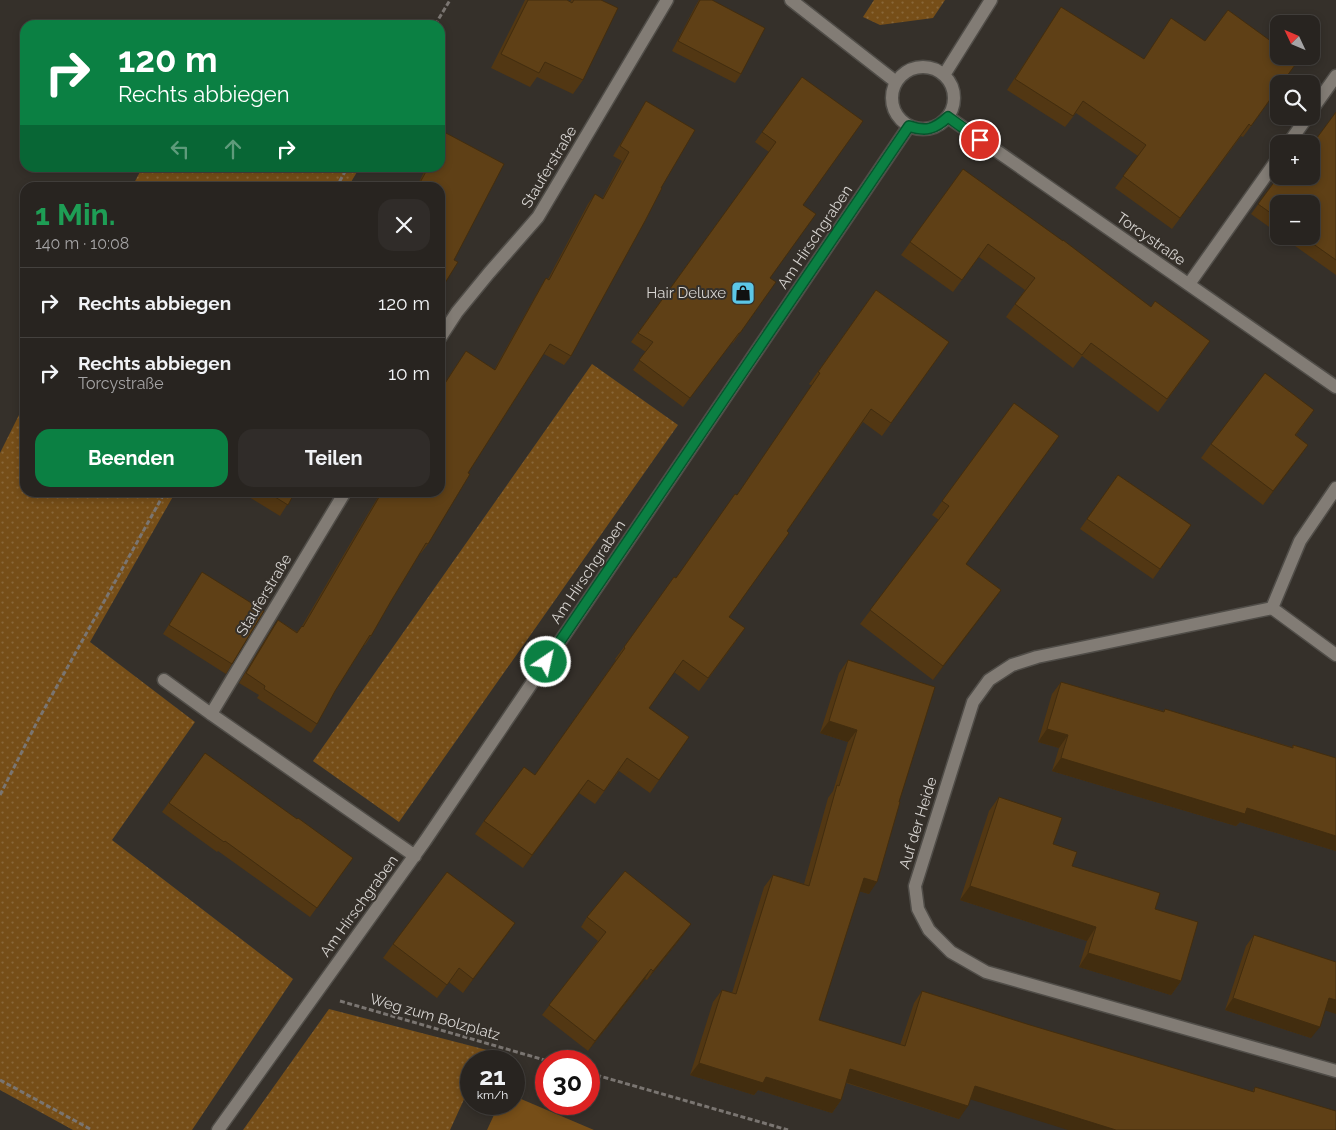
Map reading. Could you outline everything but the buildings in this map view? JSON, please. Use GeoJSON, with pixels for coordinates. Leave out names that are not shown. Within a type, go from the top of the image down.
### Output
{"type":"FeatureCollection","features":[{"type":"Feature","properties":{"kind":"street","name":"Stauferstraße"},"geometry":{"type":"LineString","coordinates":[[445,331],[468,298],[538,217],[666,0]]}},
{"type":"Feature","properties":{"kind":"street"},"geometry":{"type":"LineString","coordinates":[[791,0],[896,82]]}},
{"type":"Feature","properties":{"kind":"street"},"geometry":{"type":"LineString","coordinates":[[944,75],[991,0]]}},
{"type":"Feature","properties":{"kind":"street"},"geometry":{"type":"LineString","coordinates":[[918,67],[928,67],[944,75],[950,81],[954,90],[953,109],[948,117],[926,130],[909,126],[901,120],[895,112],[892,92],[896,82],[902,75],[918,67]]}},
{"type":"Feature","properties":{"kind":"street"},"geometry":{"type":"LineString","coordinates":[[1320,98],[1336,76]]}},
{"type":"Feature","properties":{"kind":"street","name":"Torcystraße"},"geometry":{"type":"LineString","coordinates":[[948,117],[1336,387]]}},
{"type":"Feature","properties":{"kind":"street","name":"Am Hirschgraben"},"geometry":{"type":"LineString","coordinates":[[218,1130],[415,856],[909,126]]}},
{"type":"Feature","properties":{"kind":"street"},"geometry":{"type":"LineString","coordinates":[[1189,284],[1270,170]]}},
{"type":"Feature","properties":{"kind":"street"},"geometry":{"type":"LineString","coordinates":[[1336,488],[1300,541],[1272,608],[1336,655]]}},
{"type":"Feature","properties":{"kind":"street","name":"Stauferstraße"},"geometry":{"type":"LineString","coordinates":[[211,714],[341,497]]}},
{"type":"Feature","properties":{"kind":"street","name":"Auf der Heide"},"geometry":{"type":"LineString","coordinates":[[1272,608],[1037,658],[1012,665],[989,680],[973,702],[915,886],[918,909],[930,930],[951,952],[986,972],[1336,1071]]}},
{"type":"Feature","properties":{"kind":"street"},"geometry":{"type":"LineString","coordinates":[[164,680],[415,856]]}},
{"type":"Feature","properties":{"kind":"path"},"geometry":{"type":"LineString","coordinates":[[438,20],[450,0]]}},
{"type":"Feature","properties":{"kind":"path"},"geometry":{"type":"LineString","coordinates":[[0,795],[37,722],[161,497]]}},
{"type":"Feature","properties":{"kind":"path","name":"Weg zum Bolzplatz"},"geometry":{"type":"LineString","coordinates":[[315,994],[535,1057]]}},
{"type":"Feature","properties":{"kind":"path"},"geometry":{"type":"LineString","coordinates":[[600,1076],[788,1130]]}},
{"type":"Feature","properties":{"kind":"path"},"geometry":{"type":"LineString","coordinates":[[0,1080],[92,1130]]}},
{"type":"Feature","properties":{"kind":"shaded area"},"geometry":{"type":"Polygon","coordinates":[[[874,0],[945,0],[933,18],[880,25],[863,17],[874,0]]]}},
{"type":"Feature","properties":{"kind":"shaded area"},"geometry":{"type":"Polygon","coordinates":[[[140,172],[357,172],[351,182],[135,182],[140,172]]]}},
{"type":"Feature","properties":{"kind":"shaded area"},"geometry":{"type":"Polygon","coordinates":[[[592,364],[678,425],[399,822],[313,761],[592,364]]]}},
{"type":"Feature","properties":{"kind":"shaded area"},"geometry":{"type":"Polygon","coordinates":[[[20,413],[20,497],[173,497],[90,642],[195,722],[112,840],[293,979],[192,1130],[73,1130],[0,1090],[0,453],[20,413]]]}},
{"type":"Feature","properties":{"kind":"shaded area"},"geometry":{"type":"Polygon","coordinates":[[[329,1009],[487,1050],[460,1050],[460,1108],[450,1130],[243,1130],[329,1009]]]}},
{"type":"Feature","properties":{"kind":"shaded area"},"geometry":{"type":"Polygon","coordinates":[[[525,1101],[535,1105],[535,1115],[559,1115],[594,1130],[487,1130],[494,1115],[525,1115],[525,1101]]]}},
{"type":"Feature","properties":{"kind":"place","name":"Hair Deluxe"},"geometry":{"type":"Point","coordinates":[743,293]}},
{"type":"Feature","properties":{"kind":"route"},"geometry":{"type":"LineString","coordinates":[[546,662],[909,126],[926,130],[942,123],[948,117],[980,140]]}}]}
